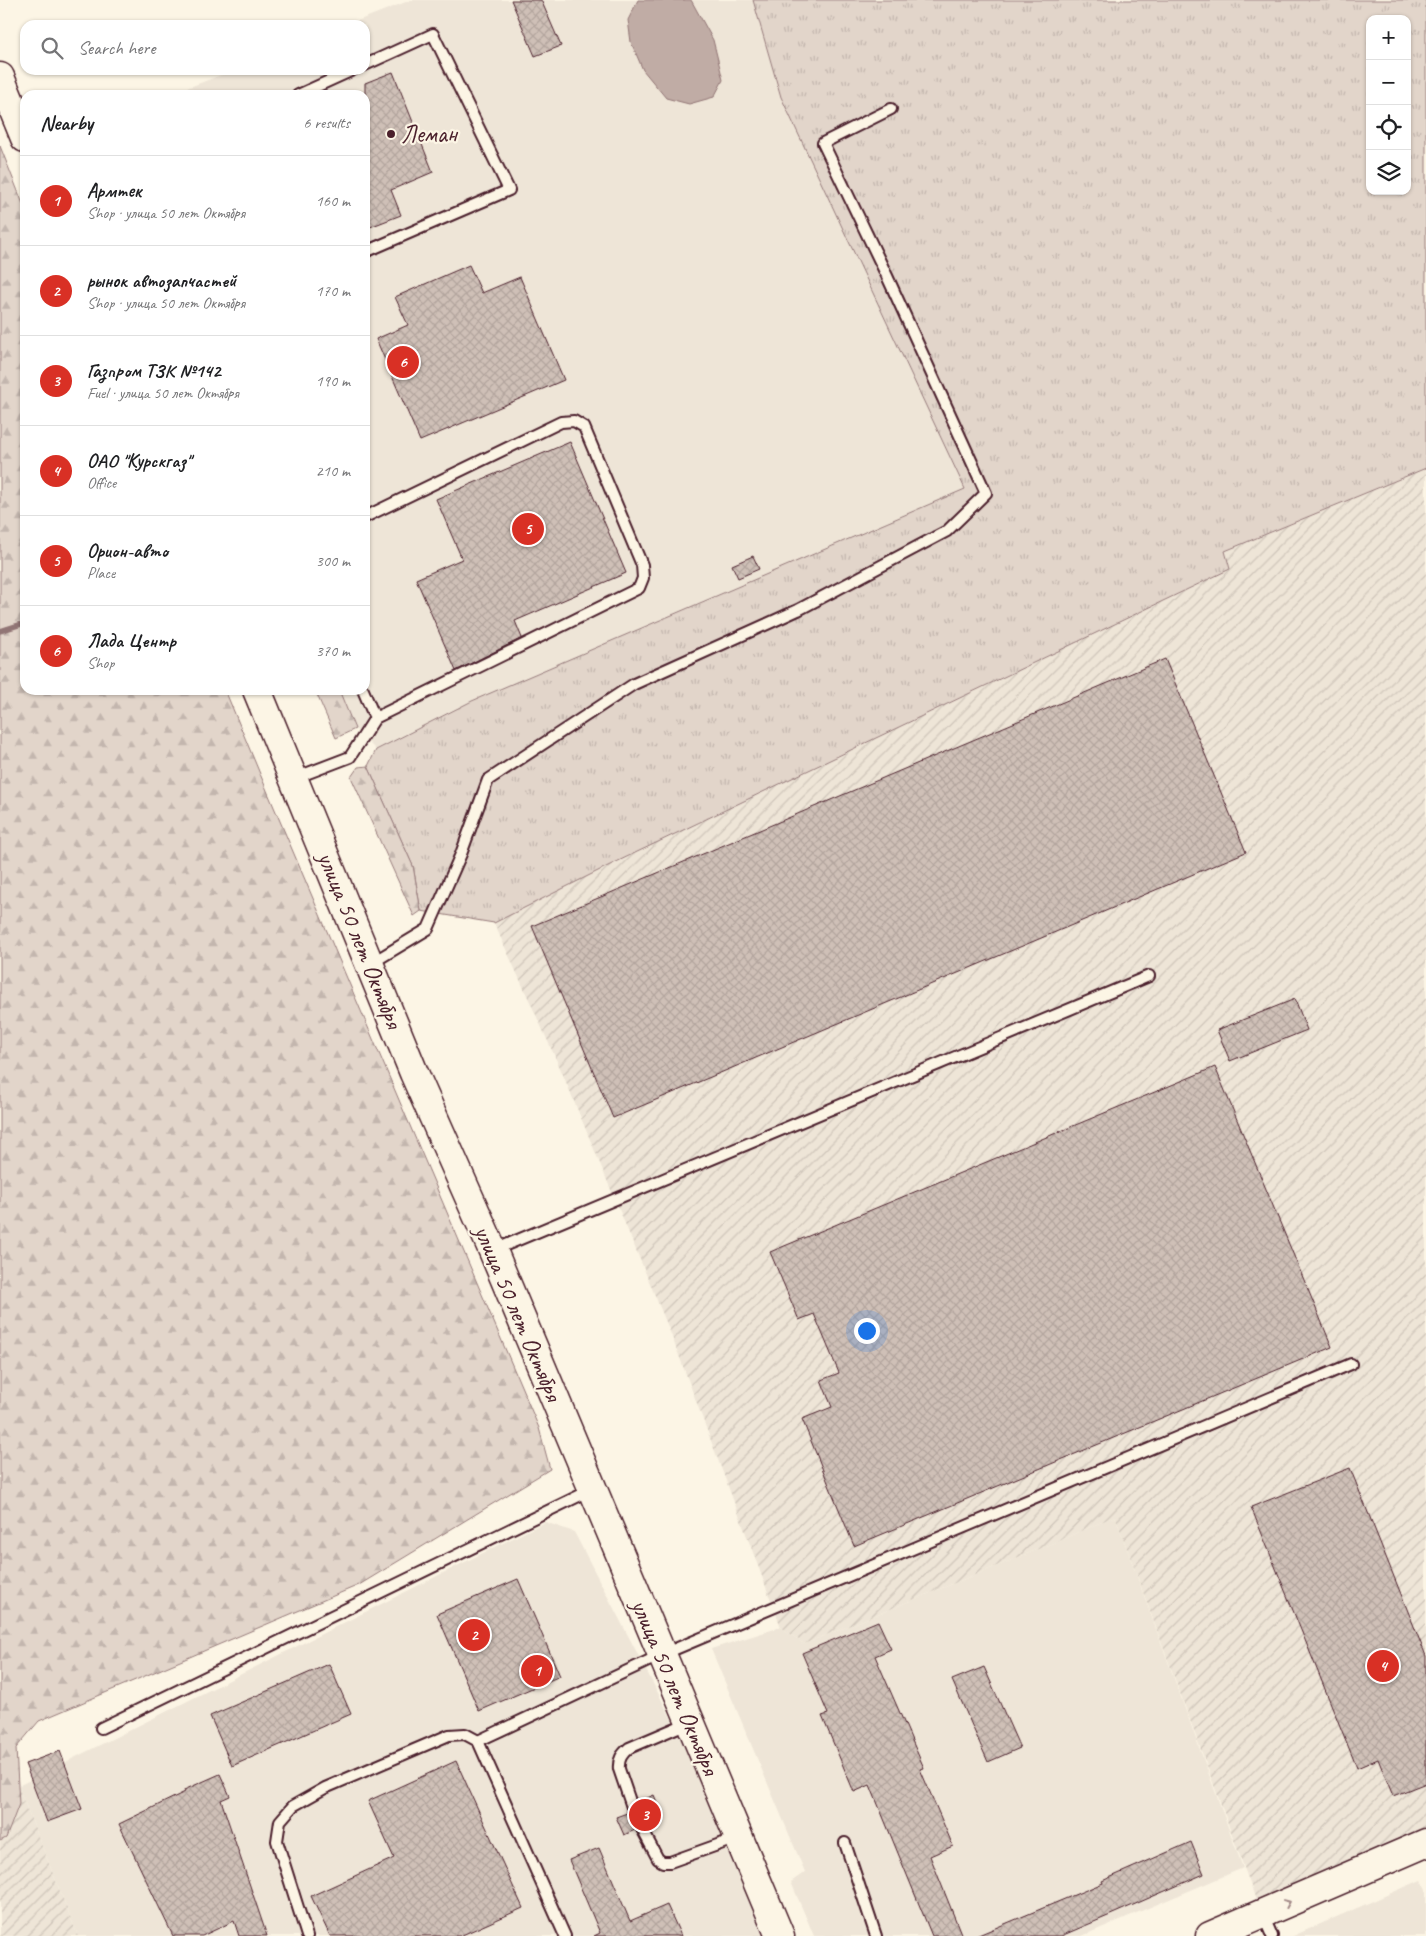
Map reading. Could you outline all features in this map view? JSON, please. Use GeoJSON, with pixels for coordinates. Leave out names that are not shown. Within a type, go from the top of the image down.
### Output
{"type":"FeatureCollection","features":[{"type":"Feature","properties":{"kind":"main road"},"geometry":{"type":"LineString","coordinates":[[0,78],[20,126]]}},
{"type":"Feature","properties":{"kind":"main road","name":"улица 50 лет Октября"},"geometry":{"type":"LineString","coordinates":[[260,695],[306,774],[369,964],[414,1073],[493,1250],[780,1936]]}},
{"type":"Feature","properties":{"kind":"main road"},"geometry":{"type":"LineString","coordinates":[[1210,1936],[1267,1925],[1426,1843]]}},
{"type":"Feature","properties":{"kind":"lane"},"geometry":{"type":"LineString","coordinates":[[370,63],[433,34],[509,190],[370,250]]}},
{"type":"Feature","properties":{"kind":"lane"},"geometry":{"type":"LineString","coordinates":[[309,90],[342,75]]}},
{"type":"Feature","properties":{"kind":"lane"},"geometry":{"type":"LineString","coordinates":[[369,964],[428,929],[461,854],[488,780],[634,684],[798,610],[947,531],[986,493],[887,276],[823,143],[891,109]]}},
{"type":"Feature","properties":{"kind":"lane"},"geometry":{"type":"LineString","coordinates":[[306,774],[350,757],[376,718],[639,588],[643,578],[642,565],[584,427],[574,421],[561,422],[370,515]]}},
{"type":"Feature","properties":{"kind":"lane"},"geometry":{"type":"LineString","coordinates":[[365,695],[376,718]]}},
{"type":"Feature","properties":{"kind":"lane"},"geometry":{"type":"LineString","coordinates":[[493,1250],[1149,976]]}},
{"type":"Feature","properties":{"kind":"lane"},"geometry":{"type":"LineString","coordinates":[[478,1741],[661,1655],[1351,1364]]}},
{"type":"Feature","properties":{"kind":"lane"},"geometry":{"type":"LineString","coordinates":[[101,1728],[592,1490]]}},
{"type":"Feature","properties":{"kind":"lane"},"geometry":{"type":"LineString","coordinates":[[633,1810],[619,1769],[618,1763],[622,1755],[629,1748],[691,1722]]}},
{"type":"Feature","properties":{"kind":"lane"},"geometry":{"type":"LineString","coordinates":[[307,1936],[277,1840],[280,1821],[293,1806],[325,1788],[449,1735],[465,1734],[478,1741],[565,1936]]}},
{"type":"Feature","properties":{"kind":"lane"},"geometry":{"type":"LineString","coordinates":[[641,1827],[658,1859],[663,1862],[670,1862],[738,1838]]}},
{"type":"Feature","properties":{"kind":"lane"},"geometry":{"type":"LineString","coordinates":[[845,1843],[876,1936]]}},
{"type":"Feature","properties":{"kind":"shaded area"},"geometry":{"type":"Polygon","coordinates":[[[411,0],[753,0],[781,97],[965,489],[472,701],[376,750],[355,729],[341,695],[370,695],[370,90],[182,90],[221,75],[370,75],[370,20],[360,20],[411,0]]]}},
{"type":"Feature","properties":{"kind":"shaded area"},"geometry":{"type":"Polygon","coordinates":[[[638,0],[691,0],[713,40],[723,80],[714,97],[689,104],[666,98],[643,70],[631,42],[628,20],[638,0]]]}},
{"type":"Feature","properties":{"kind":"shaded area"},"geometry":{"type":"Polygon","coordinates":[[[1426,468],[1426,1827],[1256,1900],[1115,1516],[1056,1542],[804,1644],[781,1627],[669,1329],[561,1070],[494,923],[612,864],[1230,569],[1225,551],[1426,468]]]}},
{"type":"Feature","properties":{"kind":"shaded area"},"geometry":{"type":"Polygon","coordinates":[[[1115,1516],[1243,1868],[1082,1936],[814,1936],[791,1882],[805,1872],[711,1649],[781,1627],[804,1644],[1056,1542],[1115,1516]]]}},
{"type":"Feature","properties":{"kind":"shaded area"},"geometry":{"type":"Polygon","coordinates":[[[545,1522],[574,1532],[681,1737],[765,1936],[78,1936],[18,1786],[545,1522]]]}},
{"type":"Feature","properties":{"kind":"shaded area"},"geometry":{"type":"Polygon","coordinates":[[[0,1725],[18,1786],[78,1936],[0,1936],[0,1725]]]}},
{"type":"Feature","properties":{"kind":"shaded area"},"geometry":{"type":"Polygon","coordinates":[[[1421,1880],[1426,1889],[1426,1936],[1293,1936],[1421,1880]]]}},
{"type":"Feature","properties":{"kind":"green space"},"geometry":{"type":"Polygon","coordinates":[[[753,0],[1426,0],[1426,468],[1225,551],[1230,569],[612,864],[494,923],[421,911],[413,866],[368,766],[376,750],[472,701],[965,489],[781,97],[753,0]]]}},
{"type":"Feature","properties":{"kind":"green space"},"geometry":{"type":"Polygon","coordinates":[[[0,146],[20,196],[20,695],[227,695],[539,1428],[550,1469],[359,1585],[39,1721],[16,1748],[19,1804],[6,1838],[0,1841],[0,146]]]}},
{"type":"Feature","properties":{"kind":"green space"},"geometry":{"type":"Polygon","coordinates":[[[317,695],[341,695],[355,729],[336,738],[317,695]]]}},
{"type":"Feature","properties":{"kind":"green space"},"geometry":{"type":"Polygon","coordinates":[[[368,766],[413,866],[421,911],[414,916],[351,777],[358,767],[368,766]]]}},
{"type":"Feature","properties":{"kind":"building"},"geometry":{"type":"Polygon","coordinates":[[[511,0],[541,0],[561,46],[535,56],[511,0]]]}},
{"type":"Feature","properties":{"kind":"building","name":"Леман"},"geometry":{"type":"Polygon","coordinates":[[[393,72],[433,172],[391,190],[401,215],[370,227],[370,90],[365,90],[365,83],[393,72]]]}},
{"type":"Feature","properties":{"kind":"building"},"geometry":{"type":"Polygon","coordinates":[[[469,265],[482,293],[520,277],[564,380],[420,441],[376,339],[408,325],[395,297],[469,265]]]}},
{"type":"Feature","properties":{"kind":"building"},"geometry":{"type":"Polygon","coordinates":[[[570,442],[626,573],[515,621],[522,638],[456,671],[416,579],[462,559],[436,499],[570,442]]]}},
{"type":"Feature","properties":{"kind":"building"},"geometry":{"type":"Polygon","coordinates":[[[753,556],[759,569],[738,578],[732,565],[753,556]]]}},
{"type":"Feature","properties":{"kind":"building"},"geometry":{"type":"Polygon","coordinates":[[[1165,659],[1246,852],[613,1118],[532,926],[1165,659]]]}},
{"type":"Feature","properties":{"kind":"building"},"geometry":{"type":"Polygon","coordinates":[[[1295,999],[1307,1030],[1230,1061],[1217,1030],[1295,999]]]}},
{"type":"Feature","properties":{"kind":"building"},"geometry":{"type":"Polygon","coordinates":[[[1215,1067],[1332,1347],[854,1546],[802,1419],[832,1407],[821,1380],[839,1373],[814,1314],[799,1320],[770,1252],[1215,1067]]]}},
{"type":"Feature","properties":{"kind":"building"},"geometry":{"type":"Polygon","coordinates":[[[1350,1468],[1426,1656],[1426,1783],[1393,1796],[1378,1759],[1357,1768],[1251,1507],[1350,1468]]]}},
{"type":"Feature","properties":{"kind":"building"},"geometry":{"type":"Polygon","coordinates":[[[518,1579],[560,1676],[479,1711],[437,1614],[518,1579]]]}},
{"type":"Feature","properties":{"kind":"building"},"geometry":{"type":"Polygon","coordinates":[[[878,1621],[891,1649],[875,1656],[924,1768],[920,1769],[953,1846],[930,1856],[962,1936],[932,1936],[870,1785],[854,1792],[822,1716],[828,1714],[802,1653],[878,1621]]]}},
{"type":"Feature","properties":{"kind":"building"},"geometry":{"type":"Polygon","coordinates":[[[329,1664],[351,1714],[232,1766],[210,1716],[329,1664]]]}},
{"type":"Feature","properties":{"kind":"building"},"geometry":{"type":"Polygon","coordinates":[[[984,1667],[1020,1748],[988,1762],[952,1680],[984,1667]]]}},
{"type":"Feature","properties":{"kind":"building"},"geometry":{"type":"Polygon","coordinates":[[[60,1751],[82,1809],[47,1822],[25,1764],[60,1751]]]}},
{"type":"Feature","properties":{"kind":"building"},"geometry":{"type":"Polygon","coordinates":[[[456,1761],[523,1908],[460,1936],[330,1936],[311,1896],[394,1858],[368,1801],[456,1761]]]}},
{"type":"Feature","properties":{"kind":"building"},"geometry":{"type":"Polygon","coordinates":[[[220,1774],[230,1796],[221,1800],[267,1936],[239,1936],[234,1921],[202,1936],[173,1936],[119,1824],[185,1792],[184,1790],[220,1774]]]}},
{"type":"Feature","properties":{"kind":"building"},"geometry":{"type":"Polygon","coordinates":[[[654,1795],[661,1812],[658,1814],[660,1819],[647,1824],[644,1821],[638,1821],[635,1824],[635,1830],[624,1835],[616,1817],[627,1813],[631,1817],[636,1816],[640,1811],[638,1802],[654,1795]]]}},
{"type":"Feature","properties":{"kind":"building"},"geometry":{"type":"Polygon","coordinates":[[[1191,1842],[1204,1874],[1108,1916],[1061,1936],[976,1936],[1103,1883],[1102,1881],[1191,1842]]]}},
{"type":"Feature","properties":{"kind":"building"},"geometry":{"type":"Polygon","coordinates":[[[599,1848],[630,1921],[667,1905],[681,1936],[594,1936],[600,1933],[569,1860],[599,1848]]]}},
{"type":"Feature","properties":{"kind":"waterway"},"geometry":{"type":"LineString","coordinates":[[0,631],[20,625]]}},
{"type":"Feature","properties":{"kind":"place","name":"Леман"},"geometry":{"type":"Point","coordinates":[391,134]}},
{"type":"Feature","properties":{"kind":"place","name":"Лада Центр"},"geometry":{"type":"Point","coordinates":[403,362]}},
{"type":"Feature","properties":{"kind":"place","name":"Орион-авто"},"geometry":{"type":"Point","coordinates":[528,529]}},
{"type":"Feature","properties":{"kind":"place","name":"рынок автозапчастей"},"geometry":{"type":"Point","coordinates":[474,1635]}},
{"type":"Feature","properties":{"kind":"place","name":"ОАО \"Курскгаз\""},"geometry":{"type":"Point","coordinates":[1383,1666]}},
{"type":"Feature","properties":{"kind":"place","name":"Армтек"},"geometry":{"type":"Point","coordinates":[537,1671]}},
{"type":"Feature","properties":{"kind":"place","name":"Газпром ТЗК №142"},"geometry":{"type":"Point","coordinates":[645,1815]}}]}
